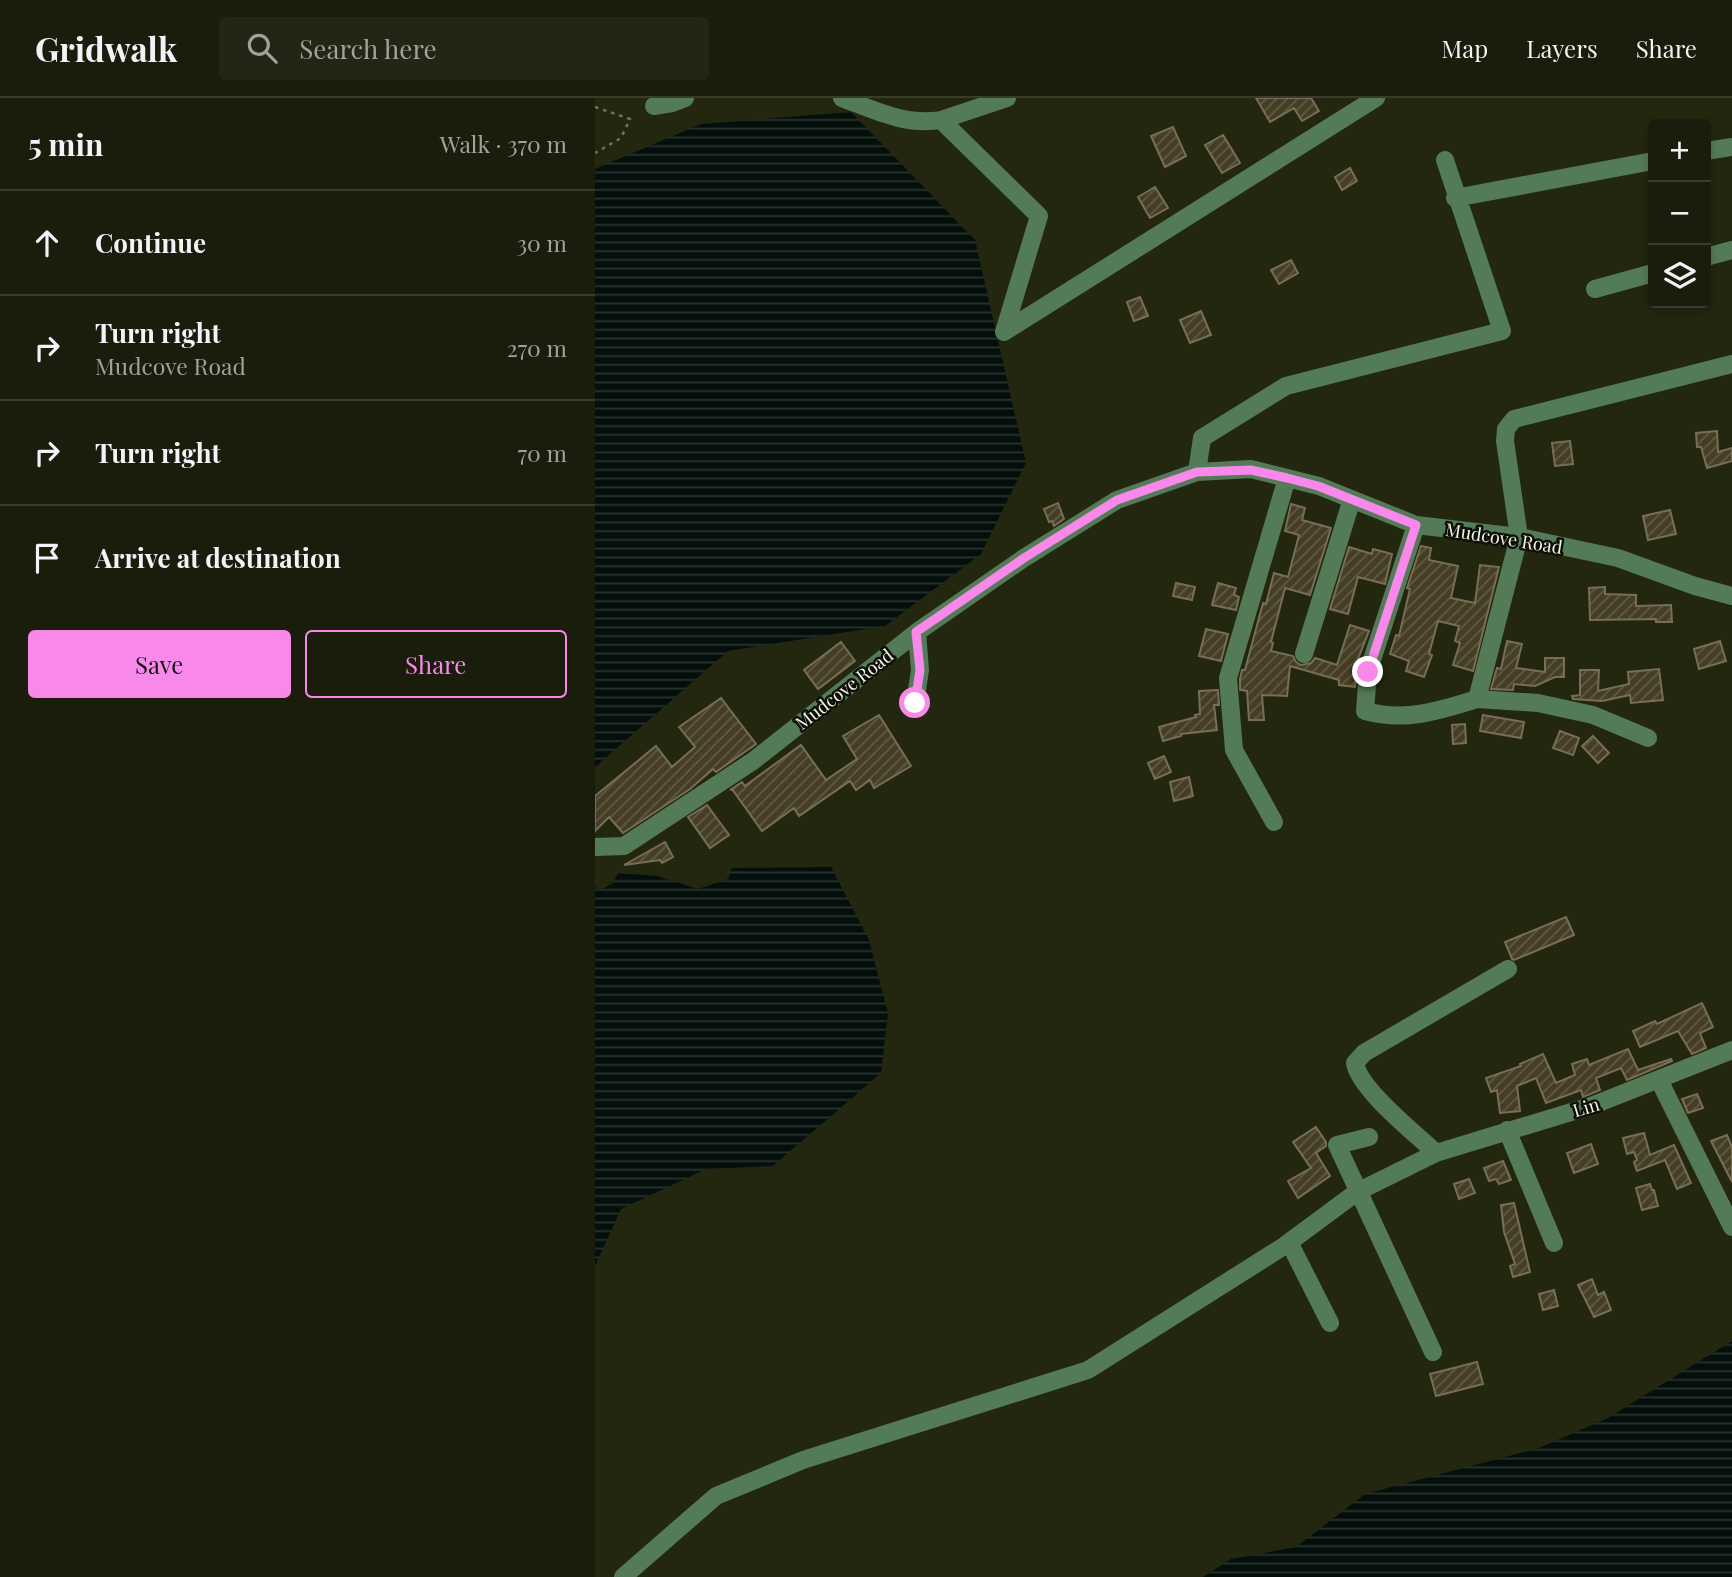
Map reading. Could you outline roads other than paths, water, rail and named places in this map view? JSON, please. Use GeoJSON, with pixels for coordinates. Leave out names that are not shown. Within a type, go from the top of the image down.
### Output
{"type":"FeatureCollection","features":[{"type":"Feature","properties":{"kind":"street"},"geometry":{"type":"LineString","coordinates":[[654,106],[685,98]]}},
{"type":"Feature","properties":{"kind":"street"},"geometry":{"type":"LineString","coordinates":[[842,98],[892,116],[923,123],[941,120],[1007,98]]}},
{"type":"Feature","properties":{"kind":"street"},"geometry":{"type":"LineString","coordinates":[[941,120],[1039,216],[1004,332],[1376,98]]}},
{"type":"Feature","properties":{"kind":"street"},"geometry":{"type":"LineString","coordinates":[[1711,150],[1732,146]]}},
{"type":"Feature","properties":{"kind":"street"},"geometry":{"type":"LineString","coordinates":[[1197,472],[1202,438],[1286,386],[1502,331],[1455,198],[1445,160]]}},
{"type":"Feature","properties":{"kind":"street"},"geometry":{"type":"LineString","coordinates":[[1455,198],[1648,162]]}},
{"type":"Feature","properties":{"kind":"street"},"geometry":{"type":"LineString","coordinates":[[1711,256],[1732,250]]}},
{"type":"Feature","properties":{"kind":"street"},"geometry":{"type":"LineString","coordinates":[[1595,289],[1648,273]]}},
{"type":"Feature","properties":{"kind":"street"},"geometry":{"type":"LineString","coordinates":[[1477,699],[1519,537],[1505,441],[1506,429],[1514,419],[1732,364]]}},
{"type":"Feature","properties":{"kind":"street","name":"Mudcove Road"},"geometry":{"type":"LineString","coordinates":[[595,847],[624,846],[753,761],[916,632],[1024,558],[1117,500],[1197,472],[1251,470],[1287,478],[1318,486],[1416,525],[1519,537],[1618,558],[1695,586],[1732,596]]}},
{"type":"Feature","properties":{"kind":"street"},"geometry":{"type":"LineString","coordinates":[[1274,822],[1234,750],[1228,678],[1287,478]]}},
{"type":"Feature","properties":{"kind":"street"},"geometry":{"type":"LineString","coordinates":[[1304,654],[1352,499]]}},
{"type":"Feature","properties":{"kind":"street"},"geometry":{"type":"LineString","coordinates":[[1416,525],[1368,672],[1365,711],[1387,716],[1416,716],[1477,699],[1538,703],[1593,715],[1648,738]]}},
{"type":"Feature","properties":{"kind":"street"},"geometry":{"type":"LineString","coordinates":[[915,703],[920,670],[916,632]]}},
{"type":"Feature","properties":{"kind":"street"},"geometry":{"type":"LineString","coordinates":[[1436,1153],[1368,1088],[1357,1073],[1355,1063],[1364,1053],[1508,969]]}},
{"type":"Feature","properties":{"kind":"street","name":"Lin"},"geometry":{"type":"LineString","coordinates":[[623,1577],[716,1496],[803,1460],[1088,1370],[1194,1305],[1289,1242],[1357,1192],[1436,1153],[1591,1106],[1732,1050]]}},
{"type":"Feature","properties":{"kind":"street"},"geometry":{"type":"LineString","coordinates":[[1659,1080],[1732,1227]]}},
{"type":"Feature","properties":{"kind":"street"},"geometry":{"type":"LineString","coordinates":[[1507,1130],[1554,1243]]}},
{"type":"Feature","properties":{"kind":"street"},"geometry":{"type":"LineString","coordinates":[[1369,1137],[1337,1144],[1433,1352]]}},
{"type":"Feature","properties":{"kind":"street"},"geometry":{"type":"LineString","coordinates":[[1289,1242],[1330,1323]]}}]}
